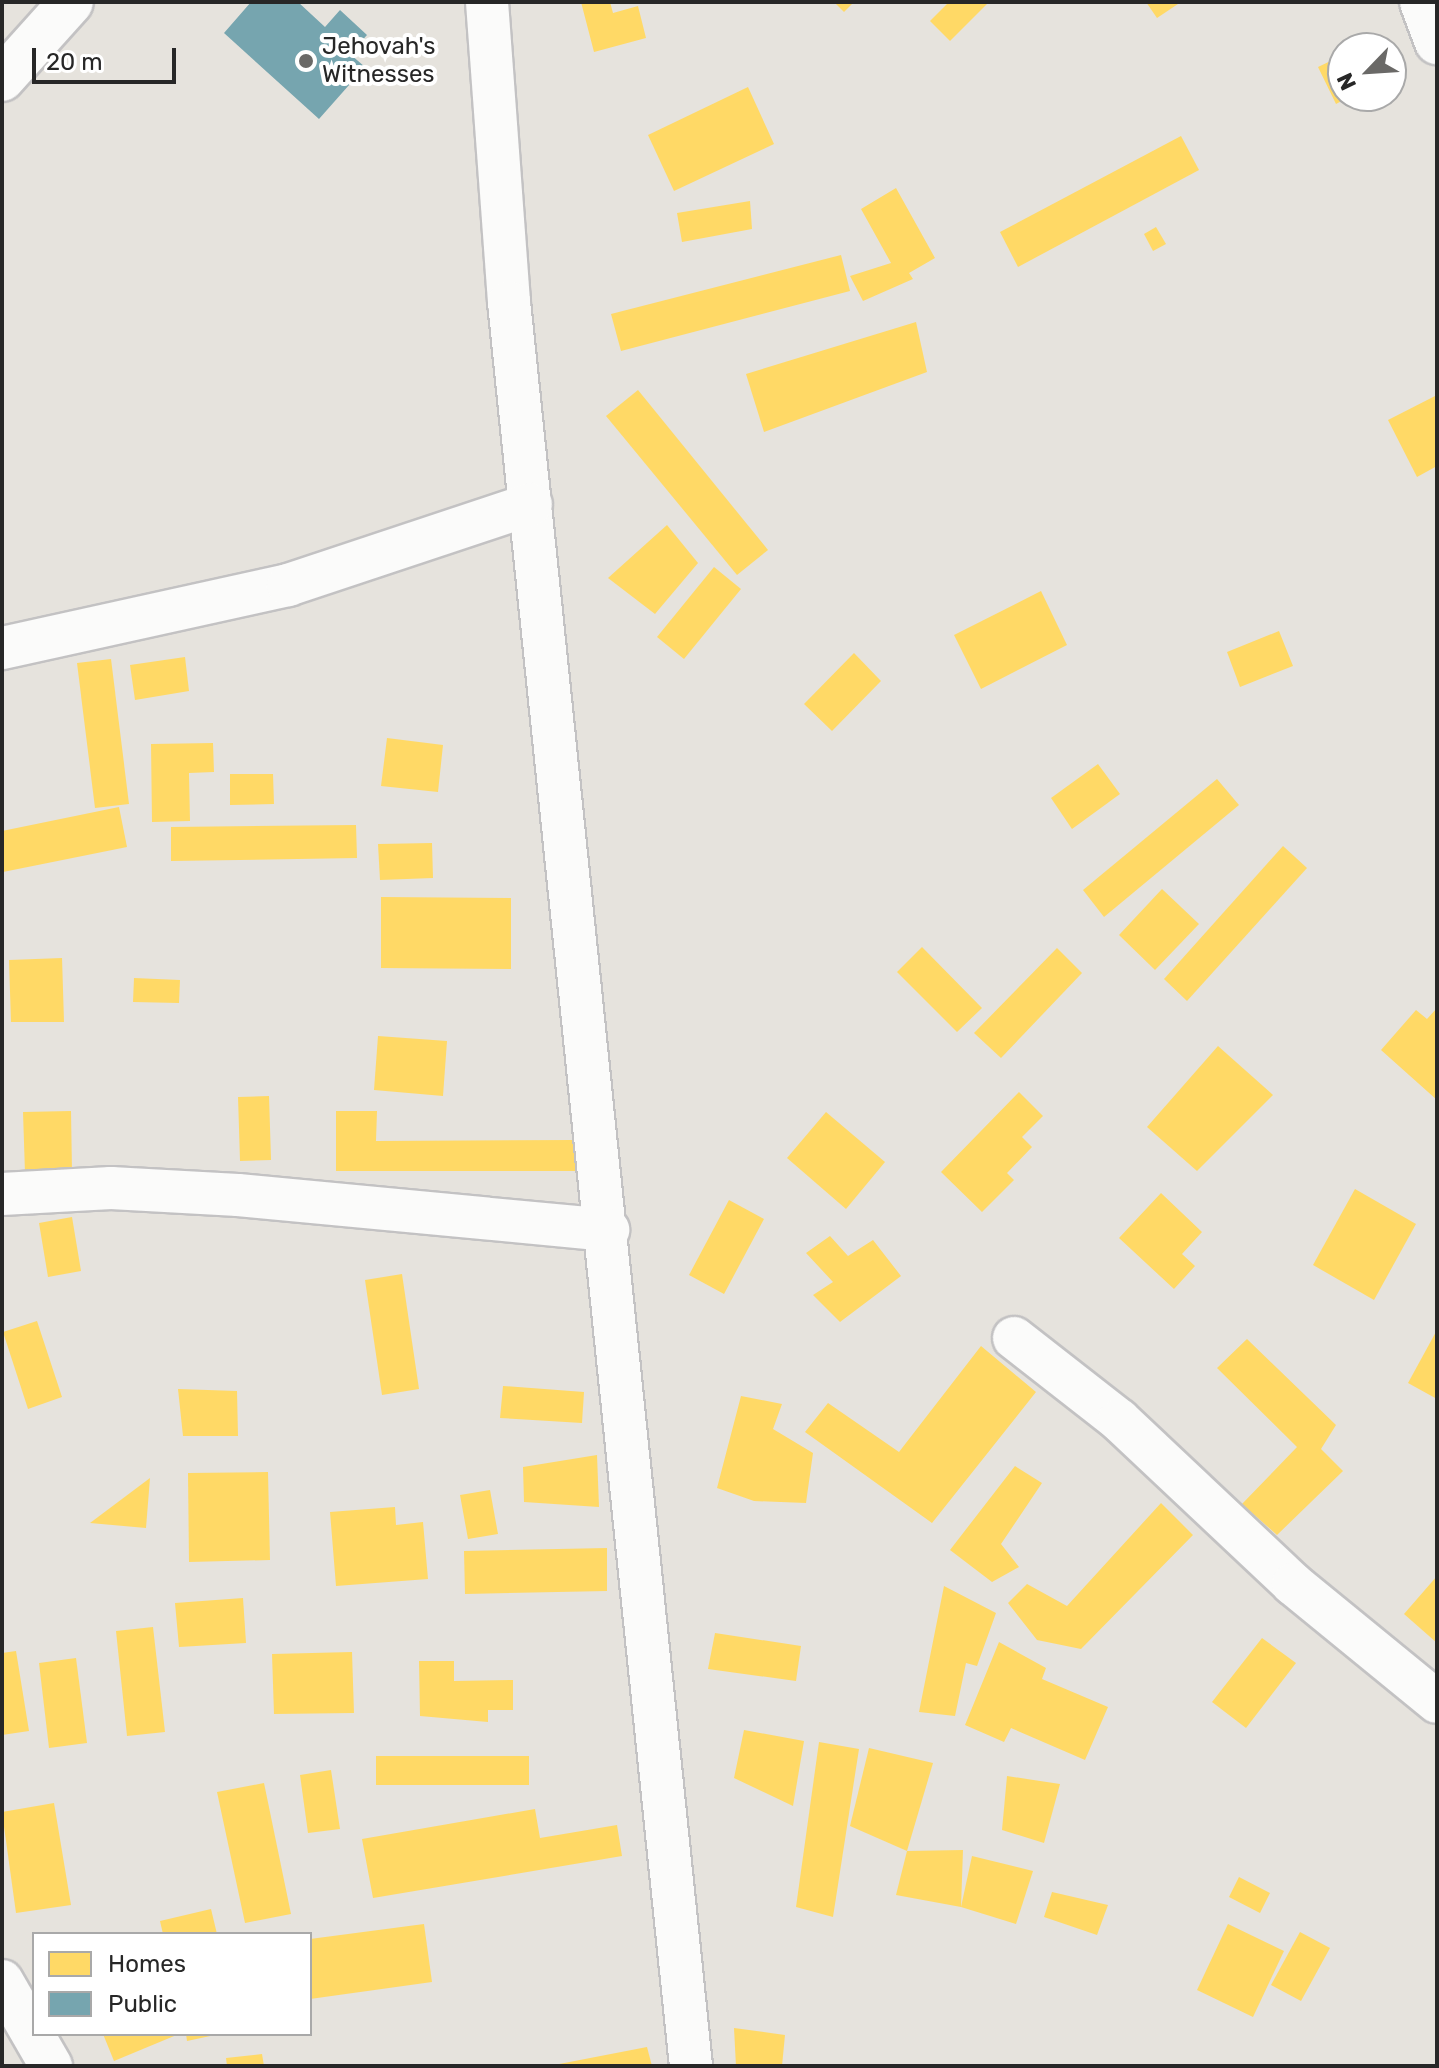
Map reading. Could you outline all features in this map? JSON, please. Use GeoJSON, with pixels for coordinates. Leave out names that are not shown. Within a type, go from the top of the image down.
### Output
{"type":"FeatureCollection","features":[{"type":"Feature","properties":{"kind":"main road"},"geometry":{"type":"LineString","coordinates":[[2,79],[71,2]]}},
{"type":"Feature","properties":{"kind":"main road"},"geometry":{"type":"LineString","coordinates":[[1422,2],[1437,42]]}},
{"type":"Feature","properties":{"kind":"street"},"geometry":{"type":"LineString","coordinates":[[487,2],[531,504],[608,1230],[691,2066]]}},
{"type":"Feature","properties":{"kind":"street"},"geometry":{"type":"LineString","coordinates":[[2,648],[288,585],[531,504]]}},
{"type":"Feature","properties":{"kind":"street"},"geometry":{"type":"LineString","coordinates":[[2,1194],[111,1188],[238,1195],[608,1230]]}},
{"type":"Feature","properties":{"kind":"street"},"geometry":{"type":"LineString","coordinates":[[1014,1338],[1119,1420],[1293,1584],[1437,1702]]}},
{"type":"Feature","properties":{"kind":"street"},"geometry":{"type":"LineString","coordinates":[[2,1981],[32,2033]]}},
{"type":"Feature","properties":{"kind":"street"},"geometry":{"type":"LineString","coordinates":[[34,2036],[51,2066]]}},
{"type":"Feature","properties":{"kind":"building: Homes"},"geometry":{"type":"Polygon","coordinates":[[[581,2],[610,2],[613,13],[638,6],[646,38],[594,52],[581,2]]]}},
{"type":"Feature","properties":{"kind":"building: Homes"},"geometry":{"type":"Polygon","coordinates":[[[834,2],[854,2],[844,12],[834,2]]]}},
{"type":"Feature","properties":{"kind":"building: Homes"},"geometry":{"type":"Polygon","coordinates":[[[949,2],[989,2],[950,41],[930,21],[949,2]]]}},
{"type":"Feature","properties":{"kind":"building: Homes"},"geometry":{"type":"Polygon","coordinates":[[[1146,2],[1181,2],[1157,18],[1146,2]]]}},
{"type":"Feature","properties":{"kind":"building: Homes"},"geometry":{"type":"Polygon","coordinates":[[[1327,63],[1327,86],[1318,67],[1327,63]]]}},
{"type":"Feature","properties":{"kind":"building: Homes"},"geometry":{"type":"Polygon","coordinates":[[[748,87],[774,144],[674,191],[648,135],[748,87]]]}},
{"type":"Feature","properties":{"kind":"building: Homes"},"geometry":{"type":"Polygon","coordinates":[[[1181,136],[1199,170],[1018,267],[1000,232],[1181,136]]]}},
{"type":"Feature","properties":{"kind":"building: Homes"},"geometry":{"type":"Polygon","coordinates":[[[896,188],[935,258],[909,273],[913,279],[863,301],[850,276],[891,263],[861,209],[896,188]]]}},
{"type":"Feature","properties":{"kind":"building: Homes"},"geometry":{"type":"Polygon","coordinates":[[[750,201],[752,229],[682,242],[677,213],[750,201]]]}},
{"type":"Feature","properties":{"kind":"building: Homes"},"geometry":{"type":"Polygon","coordinates":[[[1156,227],[1166,244],[1153,251],[1144,234],[1156,227]]]}},
{"type":"Feature","properties":{"kind":"building: Homes"},"geometry":{"type":"Polygon","coordinates":[[[841,255],[850,291],[621,351],[611,314],[841,255]]]}},
{"type":"Feature","properties":{"kind":"building: Homes"},"geometry":{"type":"Polygon","coordinates":[[[916,322],[927,372],[764,432],[746,374],[916,322]]]}},
{"type":"Feature","properties":{"kind":"building: Homes"},"geometry":{"type":"Polygon","coordinates":[[[638,390],[768,550],[737,575],[606,416],[638,390]]]}},
{"type":"Feature","properties":{"kind":"building: Homes"},"geometry":{"type":"Polygon","coordinates":[[[1437,395],[1437,466],[1417,477],[1388,420],[1437,395]]]}},
{"type":"Feature","properties":{"kind":"building: Homes"},"geometry":{"type":"Polygon","coordinates":[[[667,525],[698,563],[655,614],[608,578],[667,525]]]}},
{"type":"Feature","properties":{"kind":"building: Homes"},"geometry":{"type":"Polygon","coordinates":[[[714,567],[741,589],[684,659],[657,637],[714,567]]]}},
{"type":"Feature","properties":{"kind":"building: Homes"},"geometry":{"type":"Polygon","coordinates":[[[1041,591],[1067,645],[981,689],[954,635],[1041,591]]]}},
{"type":"Feature","properties":{"kind":"building: Homes"},"geometry":{"type":"Polygon","coordinates":[[[1279,631],[1293,666],[1240,687],[1227,652],[1279,631]]]}},
{"type":"Feature","properties":{"kind":"building: Homes"},"geometry":{"type":"Polygon","coordinates":[[[854,653],[881,681],[832,731],[804,704],[854,653]]]}},
{"type":"Feature","properties":{"kind":"building: Homes"},"geometry":{"type":"Polygon","coordinates":[[[185,657],[189,691],[135,700],[130,665],[185,657]]]}},
{"type":"Feature","properties":{"kind":"building: Homes"},"geometry":{"type":"Polygon","coordinates":[[[111,659],[129,804],[95,808],[77,663],[111,659]]]}},
{"type":"Feature","properties":{"kind":"building: Homes"},"geometry":{"type":"Polygon","coordinates":[[[387,738],[443,745],[438,792],[381,786],[387,738]]]}},
{"type":"Feature","properties":{"kind":"building: Homes"},"geometry":{"type":"Polygon","coordinates":[[[213,743],[214,772],[189,773],[190,821],[152,822],[151,744],[213,743]]]}},
{"type":"Feature","properties":{"kind":"building: Homes"},"geometry":{"type":"Polygon","coordinates":[[[1098,764],[1120,794],[1072,829],[1051,798],[1098,764]]]}},
{"type":"Feature","properties":{"kind":"building: Homes"},"geometry":{"type":"Polygon","coordinates":[[[230,774],[273,774],[274,804],[230,805],[230,774]]]}},
{"type":"Feature","properties":{"kind":"building: Homes"},"geometry":{"type":"Polygon","coordinates":[[[1217,779],[1239,805],[1104,917],[1083,890],[1217,779]]]}},
{"type":"Feature","properties":{"kind":"building: Homes"},"geometry":{"type":"Polygon","coordinates":[[[119,807],[127,847],[3,872],[2,831],[119,807]]]}},
{"type":"Feature","properties":{"kind":"building: Homes"},"geometry":{"type":"Polygon","coordinates":[[[356,825],[357,858],[171,861],[171,827],[356,825]]]}},
{"type":"Feature","properties":{"kind":"building: Homes"},"geometry":{"type":"Polygon","coordinates":[[[432,843],[433,878],[380,880],[378,844],[432,843]]]}},
{"type":"Feature","properties":{"kind":"building: Homes"},"geometry":{"type":"Polygon","coordinates":[[[1283,846],[1307,868],[1187,1001],[1164,979],[1283,846]]]}},
{"type":"Feature","properties":{"kind":"building: Homes"},"geometry":{"type":"Polygon","coordinates":[[[1162,889],[1199,924],[1155,970],[1119,935],[1162,889]]]}},
{"type":"Feature","properties":{"kind":"building: Homes"},"geometry":{"type":"Polygon","coordinates":[[[381,897],[511,898],[511,969],[381,968],[381,897]]]}},
{"type":"Feature","properties":{"kind":"building: Homes"},"geometry":{"type":"Polygon","coordinates":[[[922,947],[982,1008],[957,1032],[897,972],[922,947]]]}},
{"type":"Feature","properties":{"kind":"building: Homes"},"geometry":{"type":"Polygon","coordinates":[[[1057,948],[1082,973],[1001,1058],[974,1033],[1057,948]]]}},
{"type":"Feature","properties":{"kind":"building: Homes"},"geometry":{"type":"Polygon","coordinates":[[[62,958],[64,1022],[11,1022],[9,960],[62,958]]]}},
{"type":"Feature","properties":{"kind":"building: Homes"},"geometry":{"type":"Polygon","coordinates":[[[134,978],[180,980],[179,1003],[133,1002],[134,978]]]}},
{"type":"Feature","properties":{"kind":"building: Homes"},"geometry":{"type":"Polygon","coordinates":[[[1437,1008],[1437,1100],[1381,1050],[1416,1010],[1427,1019],[1437,1008]]]}},
{"type":"Feature","properties":{"kind":"building: Homes"},"geometry":{"type":"Polygon","coordinates":[[[378,1036],[447,1041],[443,1096],[374,1090],[378,1036]]]}},
{"type":"Feature","properties":{"kind":"building: Homes"},"geometry":{"type":"Polygon","coordinates":[[[1218,1046],[1273,1095],[1197,1171],[1147,1127],[1218,1046]]]}},
{"type":"Feature","properties":{"kind":"building: Homes"},"geometry":{"type":"Polygon","coordinates":[[[1019,1092],[1043,1116],[1022,1137],[1032,1147],[1007,1173],[1014,1180],[982,1212],[941,1172],[1019,1092]]]}},
{"type":"Feature","properties":{"kind":"building: Homes"},"geometry":{"type":"Polygon","coordinates":[[[269,1096],[271,1160],[240,1161],[238,1097],[269,1096]]]}},
{"type":"Feature","properties":{"kind":"building: Homes"},"geometry":{"type":"Polygon","coordinates":[[[71,1111],[72,1172],[25,1173],[23,1112],[71,1111]]]}},
{"type":"Feature","properties":{"kind":"building: Homes"},"geometry":{"type":"Polygon","coordinates":[[[336,1111],[377,1111],[376,1141],[576,1140],[576,1171],[336,1171],[336,1111]]]}},
{"type":"Feature","properties":{"kind":"building: Homes"},"geometry":{"type":"Polygon","coordinates":[[[826,1112],[885,1162],[846,1209],[787,1158],[826,1112]]]}},
{"type":"Feature","properties":{"kind":"building: Homes"},"geometry":{"type":"Polygon","coordinates":[[[1355,1189],[1416,1224],[1374,1300],[1313,1265],[1355,1189]]]}},
{"type":"Feature","properties":{"kind":"building: Homes"},"geometry":{"type":"Polygon","coordinates":[[[1161,1193],[1202,1232],[1182,1254],[1195,1266],[1174,1289],[1119,1238],[1161,1193]]]}},
{"type":"Feature","properties":{"kind":"building: Homes"},"geometry":{"type":"Polygon","coordinates":[[[729,1200],[764,1219],[724,1294],[689,1275],[729,1200]]]}},
{"type":"Feature","properties":{"kind":"building: Homes"},"geometry":{"type":"Polygon","coordinates":[[[72,1217],[81,1271],[48,1277],[39,1223],[72,1217]]]}},
{"type":"Feature","properties":{"kind":"building: Homes"},"geometry":{"type":"Polygon","coordinates":[[[830,1236],[848,1256],[873,1240],[901,1276],[840,1322],[813,1295],[833,1282],[806,1253],[830,1236]]]}},
{"type":"Feature","properties":{"kind":"building: Homes"},"geometry":{"type":"Polygon","coordinates":[[[402,1274],[419,1389],[382,1395],[365,1280],[402,1274]]]}},
{"type":"Feature","properties":{"kind":"building: Homes"},"geometry":{"type":"Polygon","coordinates":[[[37,1321],[62,1397],[28,1409],[3,1332],[37,1321]]]}},
{"type":"Feature","properties":{"kind":"building: Homes"},"geometry":{"type":"Polygon","coordinates":[[[1437,1330],[1437,1399],[1408,1383],[1437,1330]]]}},
{"type":"Feature","properties":{"kind":"building: Homes"},"geometry":{"type":"Polygon","coordinates":[[[1247,1339],[1336,1425],[1321,1449],[1343,1471],[1277,1535],[1242,1504],[1297,1447],[1217,1368],[1247,1339]]]}},
{"type":"Feature","properties":{"kind":"building: Homes"},"geometry":{"type":"Polygon","coordinates":[[[981,1346],[1036,1392],[932,1523],[805,1432],[828,1403],[899,1452],[981,1346]]]}},
{"type":"Feature","properties":{"kind":"building: Homes"},"geometry":{"type":"Polygon","coordinates":[[[503,1386],[584,1392],[582,1423],[500,1418],[503,1386]]]}},
{"type":"Feature","properties":{"kind":"building: Homes"},"geometry":{"type":"Polygon","coordinates":[[[178,1389],[237,1391],[238,1436],[183,1436],[178,1389]]]}},
{"type":"Feature","properties":{"kind":"building: Homes"},"geometry":{"type":"Polygon","coordinates":[[[741,1396],[782,1404],[773,1429],[813,1453],[806,1503],[754,1501],[717,1488],[741,1396]]]}},
{"type":"Feature","properties":{"kind":"building: Homes"},"geometry":{"type":"Polygon","coordinates":[[[597,1455],[599,1507],[524,1502],[523,1467],[597,1455]]]}},
{"type":"Feature","properties":{"kind":"building: Homes"},"geometry":{"type":"Polygon","coordinates":[[[1015,1466],[1042,1483],[1001,1544],[1019,1567],[992,1582],[950,1550],[1015,1466]]]}},
{"type":"Feature","properties":{"kind":"building: Homes"},"geometry":{"type":"Polygon","coordinates":[[[268,1472],[270,1560],[189,1562],[188,1473],[268,1472]]]}},
{"type":"Feature","properties":{"kind":"building: Homes"},"geometry":{"type":"Polygon","coordinates":[[[150,1478],[146,1528],[90,1523],[150,1478]]]}},
{"type":"Feature","properties":{"kind":"building: Homes"},"geometry":{"type":"Polygon","coordinates":[[[490,1490],[498,1534],[468,1539],[460,1495],[490,1490]]]}},
{"type":"Feature","properties":{"kind":"building: Homes"},"geometry":{"type":"Polygon","coordinates":[[[1161,1503],[1193,1535],[1081,1649],[1037,1640],[1008,1603],[1027,1584],[1067,1606],[1161,1503]]]}},
{"type":"Feature","properties":{"kind":"building: Homes"},"geometry":{"type":"Polygon","coordinates":[[[395,1507],[396,1525],[423,1522],[428,1579],[336,1586],[330,1512],[395,1507]]]}},
{"type":"Feature","properties":{"kind":"building: Homes"},"geometry":{"type":"Polygon","coordinates":[[[607,1548],[607,1591],[465,1594],[464,1551],[607,1548]]]}},
{"type":"Feature","properties":{"kind":"building: Homes"},"geometry":{"type":"Polygon","coordinates":[[[1437,1576],[1437,1643],[1404,1614],[1437,1576]]]}},
{"type":"Feature","properties":{"kind":"building: Homes"},"geometry":{"type":"Polygon","coordinates":[[[944,1586],[996,1613],[977,1666],[966,1663],[955,1716],[919,1712],[944,1586]]]}},
{"type":"Feature","properties":{"kind":"building: Homes"},"geometry":{"type":"Polygon","coordinates":[[[243,1598],[246,1643],[179,1647],[175,1603],[243,1598]]]}},
{"type":"Feature","properties":{"kind":"building: Homes"},"geometry":{"type":"Polygon","coordinates":[[[153,1627],[165,1732],[127,1736],[116,1631],[153,1627]]]}},
{"type":"Feature","properties":{"kind":"building: Homes"},"geometry":{"type":"Polygon","coordinates":[[[715,1633],[801,1646],[796,1681],[708,1669],[715,1633]]]}},
{"type":"Feature","properties":{"kind":"building: Homes"},"geometry":{"type":"Polygon","coordinates":[[[1262,1638],[1296,1663],[1246,1728],[1212,1702],[1262,1638]]]}},
{"type":"Feature","properties":{"kind":"building: Homes"},"geometry":{"type":"Polygon","coordinates":[[[999,1642],[1046,1668],[1042,1679],[1108,1707],[1085,1760],[1011,1728],[1004,1742],[965,1725],[999,1642]]]}},
{"type":"Feature","properties":{"kind":"building: Homes"},"geometry":{"type":"Polygon","coordinates":[[[16,1651],[29,1731],[2,1735],[2,1653],[16,1651]]]}},
{"type":"Feature","properties":{"kind":"building: Homes"},"geometry":{"type":"Polygon","coordinates":[[[352,1652],[354,1713],[274,1714],[272,1654],[352,1652]]]}},
{"type":"Feature","properties":{"kind":"building: Homes"},"geometry":{"type":"Polygon","coordinates":[[[76,1658],[87,1743],[49,1748],[39,1663],[76,1658]]]}},
{"type":"Feature","properties":{"kind":"building: Homes"},"geometry":{"type":"Polygon","coordinates":[[[419,1661],[454,1661],[454,1681],[513,1680],[513,1710],[488,1710],[488,1722],[420,1716],[419,1661]]]}},
{"type":"Feature","properties":{"kind":"building: Homes"},"geometry":{"type":"Polygon","coordinates":[[[744,1730],[804,1741],[793,1806],[734,1778],[744,1730]]]}},
{"type":"Feature","properties":{"kind":"building: Homes"},"geometry":{"type":"Polygon","coordinates":[[[819,1742],[859,1749],[833,1917],[796,1907],[819,1742]]]}},
{"type":"Feature","properties":{"kind":"building: Homes"},"geometry":{"type":"Polygon","coordinates":[[[869,1748],[933,1763],[907,1851],[850,1826],[869,1748]]]}},
{"type":"Feature","properties":{"kind":"building: Homes"},"geometry":{"type":"Polygon","coordinates":[[[376,1756],[529,1756],[529,1785],[376,1785],[376,1756]]]}},
{"type":"Feature","properties":{"kind":"building: Homes"},"geometry":{"type":"Polygon","coordinates":[[[331,1770],[340,1829],[308,1833],[300,1775],[331,1770]]]}},
{"type":"Feature","properties":{"kind":"building: Homes"},"geometry":{"type":"Polygon","coordinates":[[[1007,1776],[1060,1784],[1044,1843],[1002,1830],[1007,1776]]]}},
{"type":"Feature","properties":{"kind":"building: Homes"},"geometry":{"type":"Polygon","coordinates":[[[264,1783],[291,1914],[245,1923],[217,1792],[264,1783]]]}},
{"type":"Feature","properties":{"kind":"building: Homes"},"geometry":{"type":"Polygon","coordinates":[[[54,1803],[71,1905],[16,1913],[2,1812],[54,1803]]]}},
{"type":"Feature","properties":{"kind":"building: Homes"},"geometry":{"type":"Polygon","coordinates":[[[535,1809],[540,1838],[617,1825],[622,1856],[373,1898],[362,1839],[535,1809]]]}},
{"type":"Feature","properties":{"kind":"building: Homes"},"geometry":{"type":"Polygon","coordinates":[[[963,1850],[961,1907],[896,1895],[907,1851],[963,1850]]]}},
{"type":"Feature","properties":{"kind":"building: Homes"},"geometry":{"type":"Polygon","coordinates":[[[972,1856],[1033,1871],[1016,1924],[961,1907],[972,1856]]]}},
{"type":"Feature","properties":{"kind":"building: Homes"},"geometry":{"type":"Polygon","coordinates":[[[1239,1877],[1270,1893],[1260,1913],[1229,1897],[1239,1877]]]}},
{"type":"Feature","properties":{"kind":"building: Homes"},"geometry":{"type":"Polygon","coordinates":[[[1052,1892],[1108,1905],[1097,1935],[1044,1917],[1052,1892]]]}},
{"type":"Feature","properties":{"kind":"building: Homes"},"geometry":{"type":"Polygon","coordinates":[[[211,1909],[217,1932],[163,1932],[160,1921],[211,1909]]]}},
{"type":"Feature","properties":{"kind":"building: Homes"},"geometry":{"type":"Polygon","coordinates":[[[424,1924],[432,1982],[312,1999],[312,1939],[424,1924]]]}},
{"type":"Feature","properties":{"kind":"building: Homes"},"geometry":{"type":"Polygon","coordinates":[[[1228,1924],[1284,1951],[1253,2017],[1197,1990],[1228,1924]]]}},
{"type":"Feature","properties":{"kind":"building: Homes"},"geometry":{"type":"Polygon","coordinates":[[[1300,1932],[1330,1948],[1301,2001],[1271,1985],[1300,1932]]]}},
{"type":"Feature","properties":{"kind":"building: Homes"},"geometry":{"type":"Polygon","coordinates":[[[734,2028],[785,2035],[782,2066],[736,2066],[734,2028]]]}},
{"type":"Feature","properties":{"kind":"building: Homes"},"geometry":{"type":"Polygon","coordinates":[[[104,2036],[174,2036],[114,2061],[104,2036]]]}},
{"type":"Feature","properties":{"kind":"building: Homes"},"geometry":{"type":"Polygon","coordinates":[[[186,2036],[210,2036],[187,2041],[186,2036]]]}},
{"type":"Feature","properties":{"kind":"building: Homes"},"geometry":{"type":"Polygon","coordinates":[[[647,2047],[652,2066],[554,2065],[647,2047]]]}},
{"type":"Feature","properties":{"kind":"building: Homes"},"geometry":{"type":"Polygon","coordinates":[[[262,2054],[264,2066],[227,2066],[226,2058],[262,2054]]]}},
{"type":"Feature","properties":{"kind":"building: Public","name":"Jehovah's Witnesses"},"geometry":{"type":"Polygon","coordinates":[[[251,2],[298,2],[325,27],[340,10],[367,35],[350,54],[365,67],[319,119],[224,33],[251,2]]]}},
{"type":"Feature","properties":{"kind":"place","name":"Jehovah's Witnesses"},"geometry":{"type":"Point","coordinates":[306,61]}}]}
